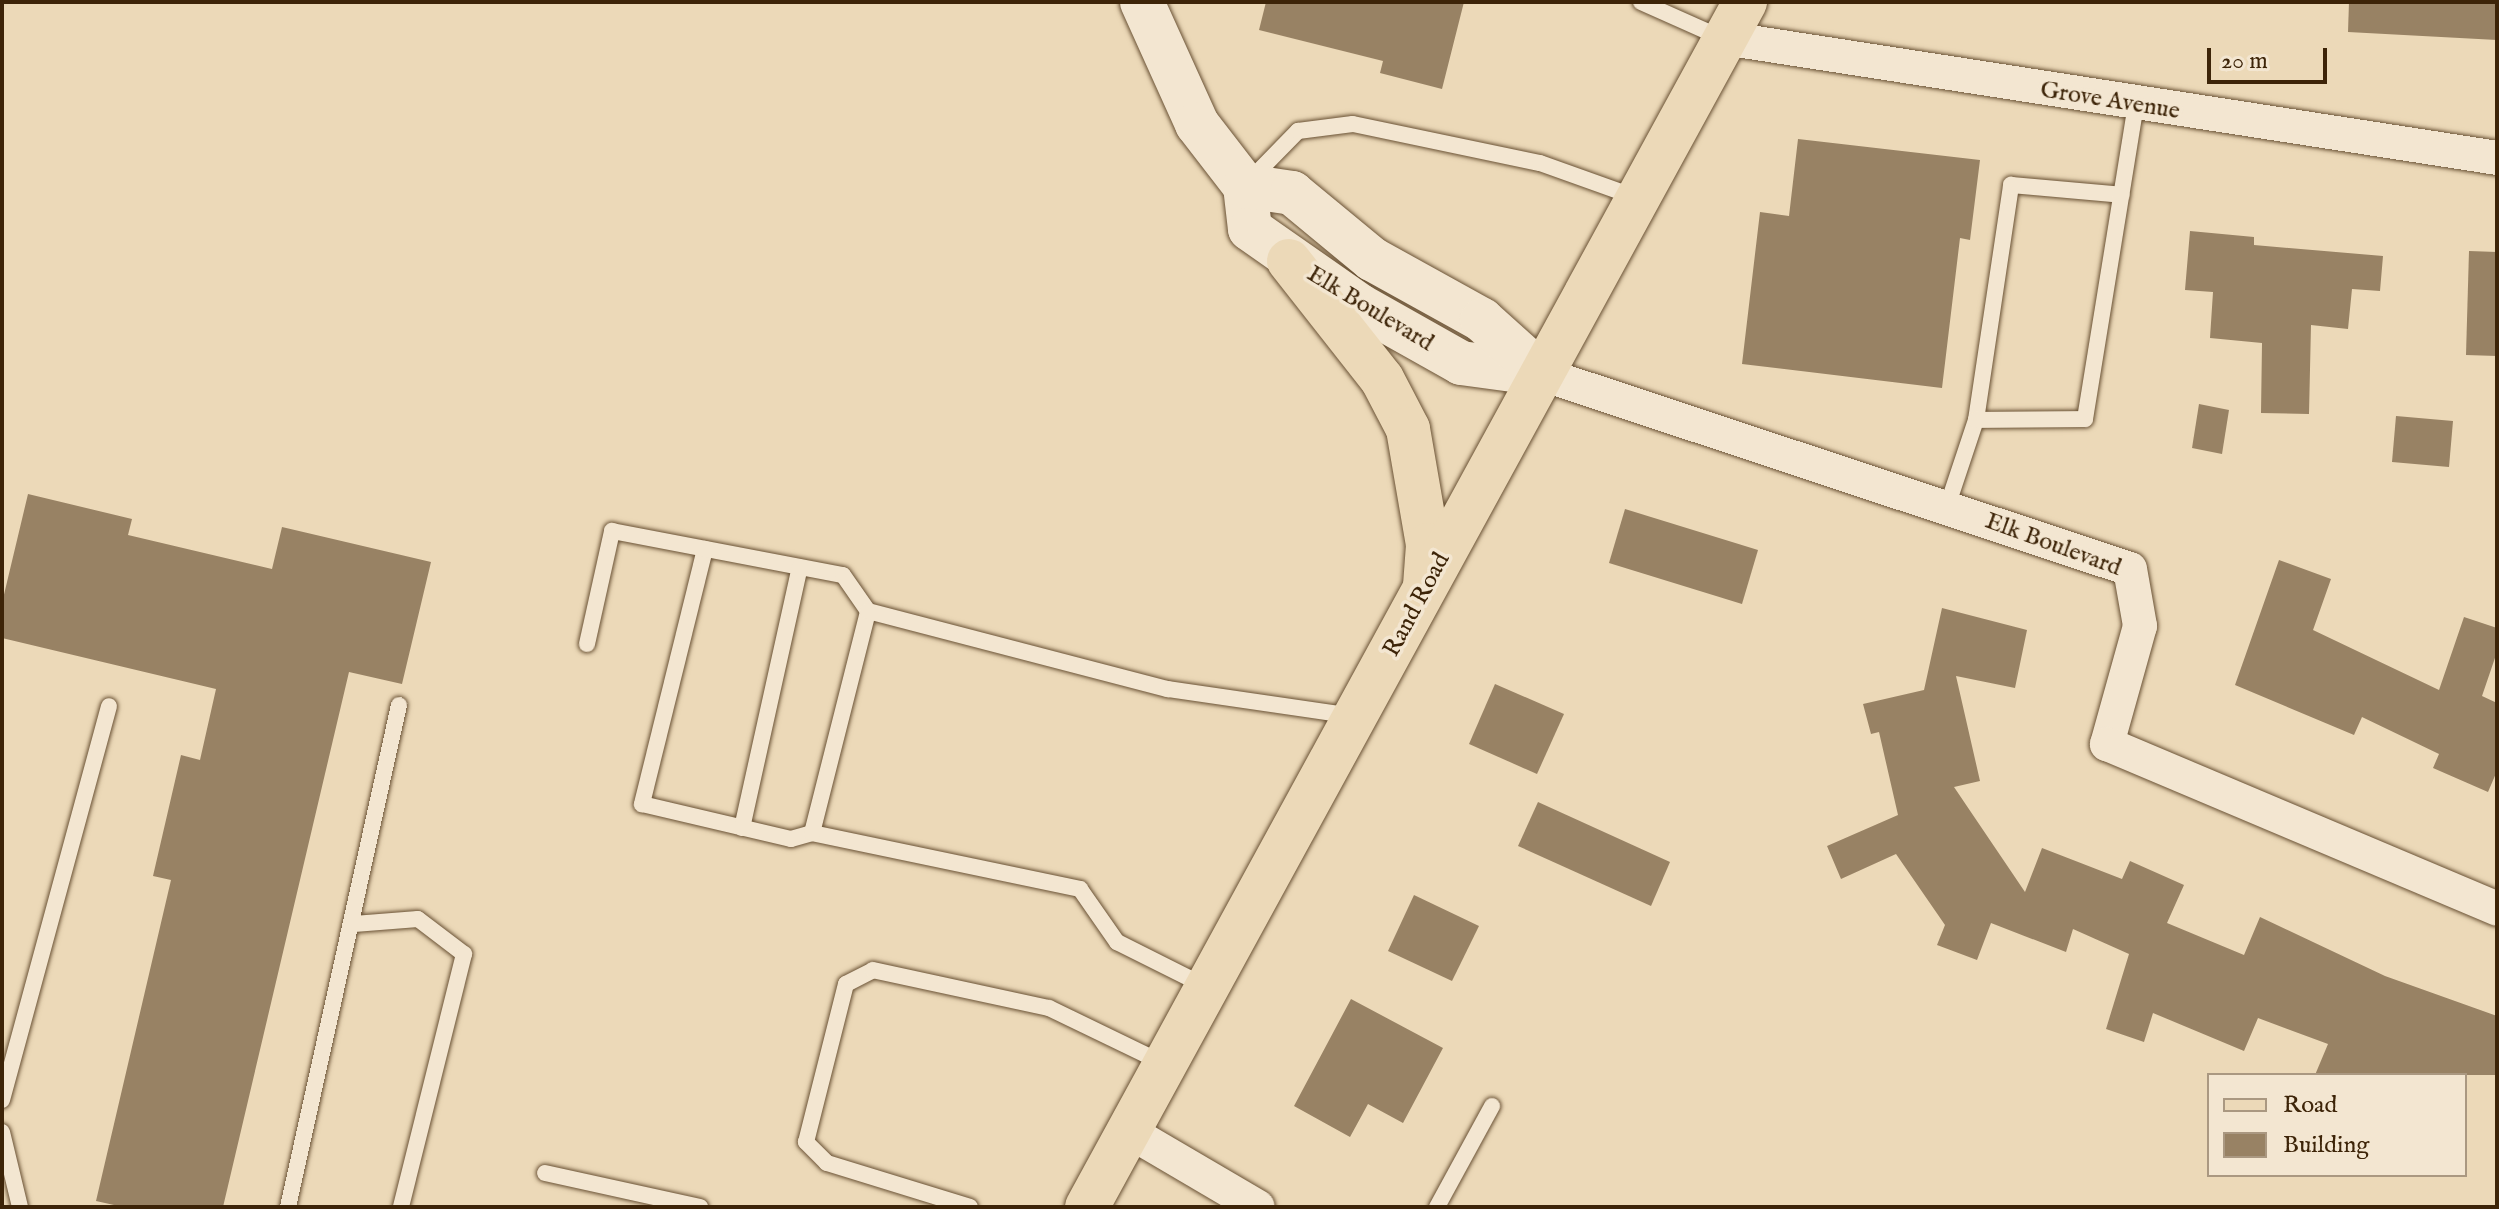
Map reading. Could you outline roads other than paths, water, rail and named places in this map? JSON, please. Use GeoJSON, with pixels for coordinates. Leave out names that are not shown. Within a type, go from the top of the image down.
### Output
{"type":"FeatureCollection","features":[{"type":"Feature","properties":{"kind":"main road"},"geometry":{"type":"LineString","coordinates":[[1142,2],[1197,124],[1245,186]]}},
{"type":"Feature","properties":{"kind":"main road","name":"Rand Road"},"geometry":{"type":"LineString","coordinates":[[1087,1207],[1734,20]]}},
{"type":"Feature","properties":{"kind":"main road","name":"Elk Boulevard"},"geometry":{"type":"LineString","coordinates":[[1245,186],[1292,193],[1372,259],[1482,320],[1542,374],[1461,363],[1289,261],[1250,229],[1245,186]]}},
{"type":"Feature","properties":{"kind":"main road"},"geometry":{"type":"LineString","coordinates":[[1289,261],[1382,379],[1408,429],[1428,545],[1425,590]]}},
{"type":"Feature","properties":{"kind":"street","name":"Grove Avenue"},"geometry":{"type":"LineString","coordinates":[[1734,20],[2136,105],[2497,158]]}},
{"type":"Feature","properties":{"kind":"street","name":"Elk Boulevard"},"geometry":{"type":"LineString","coordinates":[[1542,374],[2130,569],[2140,626],[2107,744],[2497,909]]}},
{"type":"Feature","properties":{"kind":"street"},"geometry":{"type":"LineString","coordinates":[[1130,1132],[1258,1207]]}},
{"type":"Feature","properties":{"kind":"lane"},"geometry":{"type":"LineString","coordinates":[[1641,2],[1734,20]]}},
{"type":"Feature","properties":{"kind":"lane"},"geometry":{"type":"LineString","coordinates":[[1976,420],[2085,419],[2136,105]]}},
{"type":"Feature","properties":{"kind":"lane"},"geometry":{"type":"LineString","coordinates":[[1245,186],[1298,131],[1353,124],[1540,163],[1637,198]]}},
{"type":"Feature","properties":{"kind":"lane"},"geometry":{"type":"LineString","coordinates":[[1947,507],[1976,420],[2011,185],[2122,195]]}},
{"type":"Feature","properties":{"kind":"lane"},"geometry":{"type":"LineString","coordinates":[[587,644],[612,531],[843,575],[868,611],[1168,689],[1356,716]]}},
{"type":"Feature","properties":{"kind":"lane"},"geometry":{"type":"LineString","coordinates":[[705,549],[642,804],[791,839],[812,833],[1080,889],[1117,942],[1209,988]]}},
{"type":"Feature","properties":{"kind":"lane"},"geometry":{"type":"LineString","coordinates":[[742,828],[800,567]]}},
{"type":"Feature","properties":{"kind":"lane"},"geometry":{"type":"LineString","coordinates":[[812,833],[868,611]]}},
{"type":"Feature","properties":{"kind":"lane"},"geometry":{"type":"LineString","coordinates":[[288,1207],[354,924],[399,705]]}},
{"type":"Feature","properties":{"kind":"lane"},"geometry":{"type":"LineString","coordinates":[[2,1100],[109,706]]}},
{"type":"Feature","properties":{"kind":"lane"},"geometry":{"type":"LineString","coordinates":[[354,924],[418,919],[464,954],[401,1207]]}},
{"type":"Feature","properties":{"kind":"lane"},"geometry":{"type":"LineString","coordinates":[[970,1207],[827,1163],[806,1142],[846,984],[873,970],[1049,1008],[1167,1065]]}},
{"type":"Feature","properties":{"kind":"lane"},"geometry":{"type":"LineString","coordinates":[[1437,1207],[1492,1106]]}},
{"type":"Feature","properties":{"kind":"lane"},"geometry":{"type":"LineString","coordinates":[[2,1132],[20,1207]]}},
{"type":"Feature","properties":{"kind":"lane"},"geometry":{"type":"LineString","coordinates":[[545,1173],[700,1207]]}}]}
